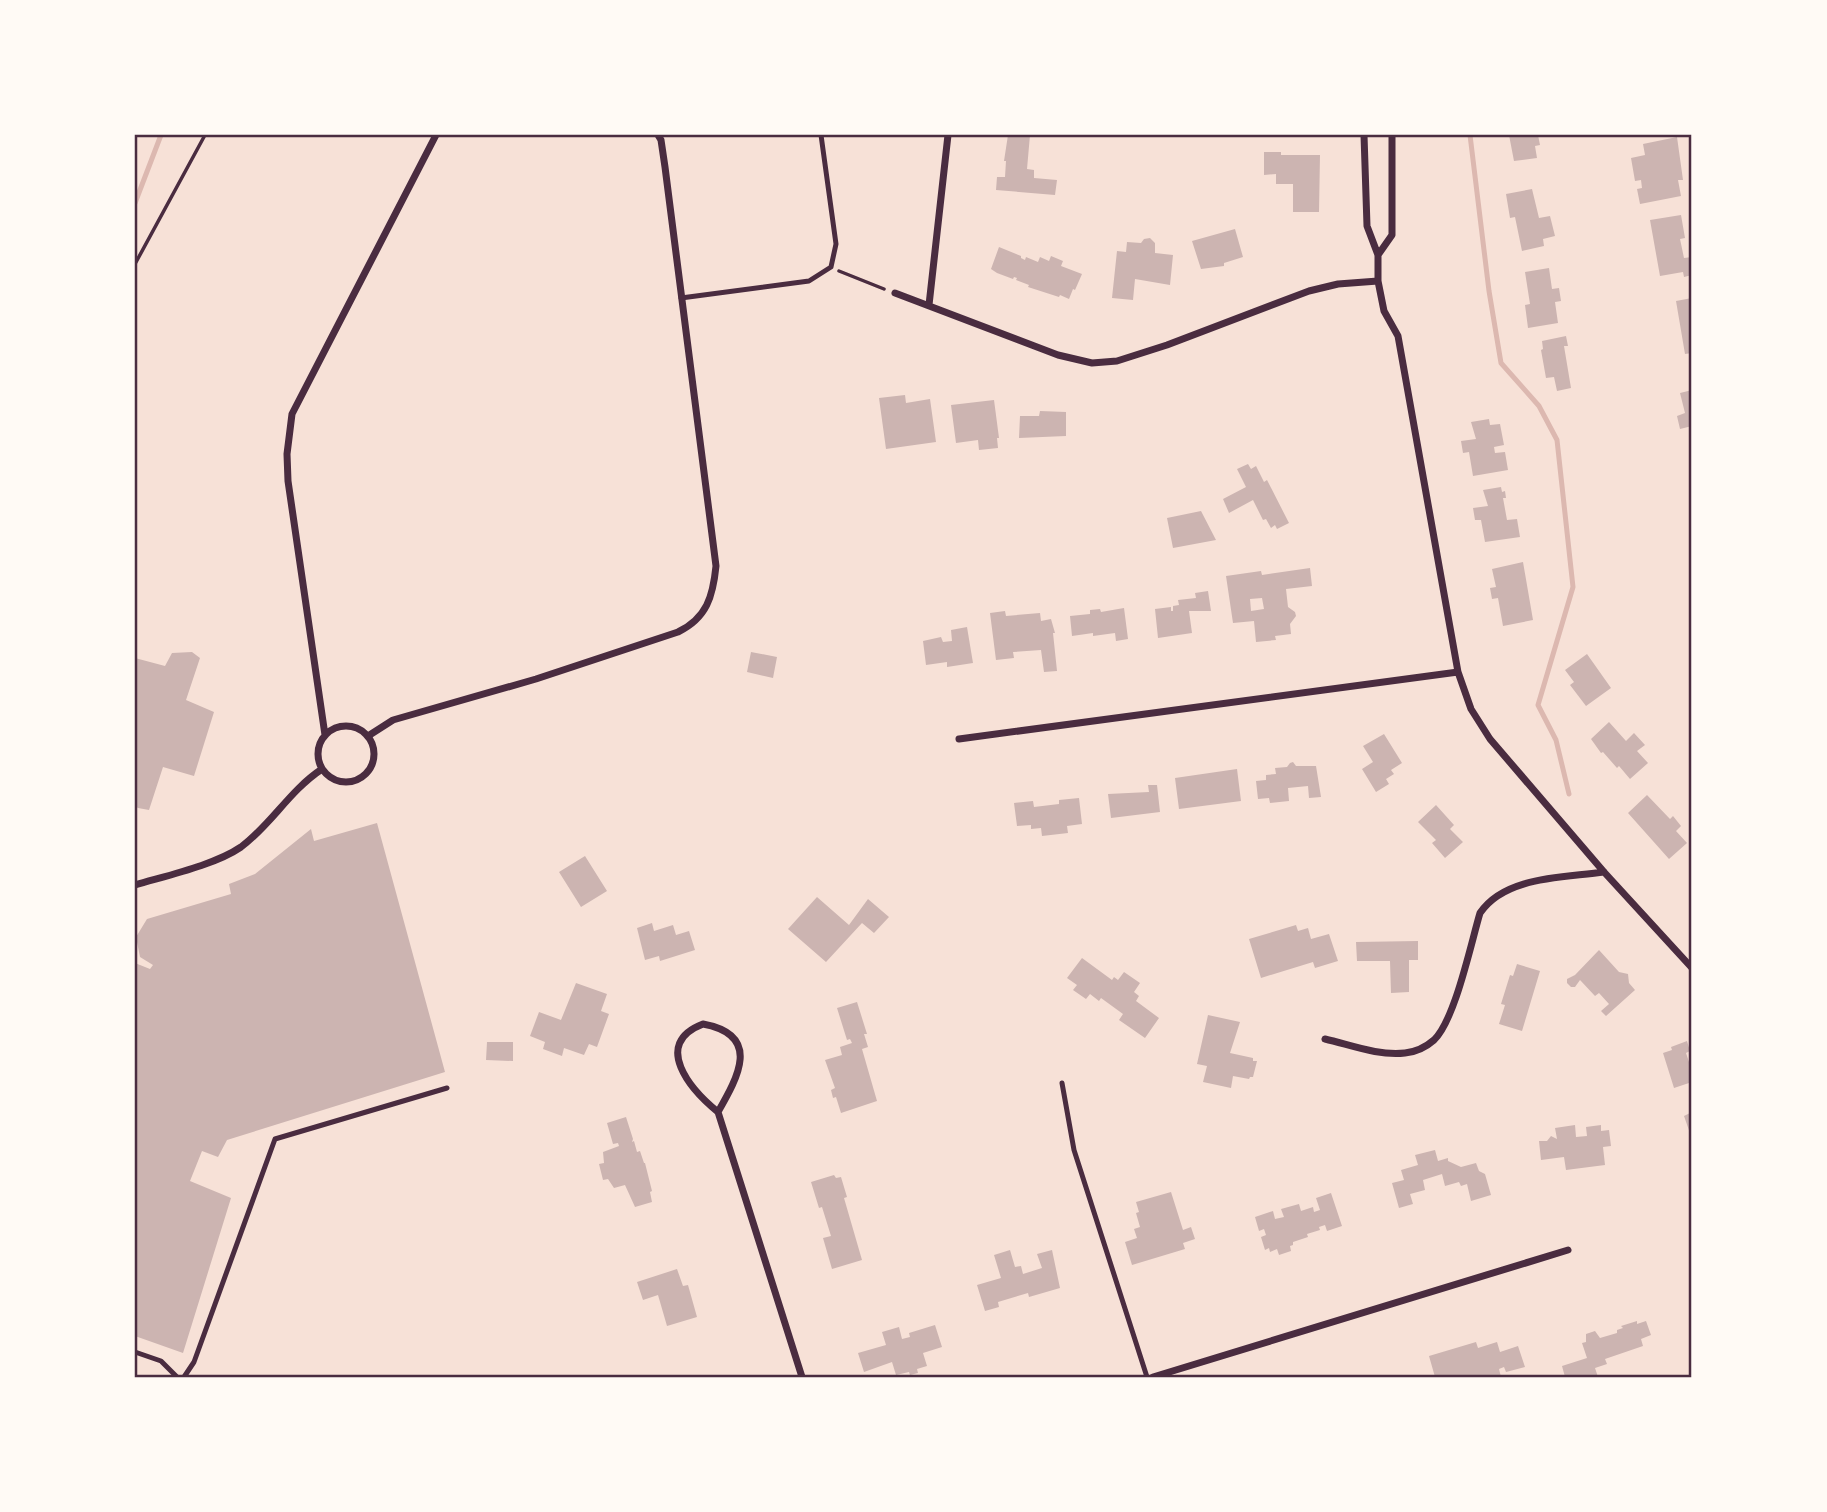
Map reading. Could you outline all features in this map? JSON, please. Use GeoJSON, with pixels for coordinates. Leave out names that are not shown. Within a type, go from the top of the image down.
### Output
{"type":"FeatureCollection","features":[{"type":"Feature","properties":{"kind":"street"},"geometry":{"type":"LineString","coordinates":[[325,735],[288,481],[287,454],[292,414],[436,135]]}},
{"type":"Feature","properties":{"kind":"street"},"geometry":{"type":"LineString","coordinates":[[368,736],[393,720],[536,679],[662,638],[689,626],[703,614],[714,589],[716,566],[665,167],[658,135]]}},
{"type":"Feature","properties":{"kind":"street"},"geometry":{"type":"LineString","coordinates":[[929,305],[948,135]]}},
{"type":"Feature","properties":{"kind":"street"},"geometry":{"type":"LineString","coordinates":[[1364,135],[1367,226],[1378,255],[1378,281],[1384,311],[1398,335],[1458,672],[1471,709],[1490,739],[1604,872],[1692,968]]}},
{"type":"Feature","properties":{"kind":"street"},"geometry":{"type":"LineString","coordinates":[[1378,255],[1392,235],[1392,135]]}},
{"type":"Feature","properties":{"kind":"street"},"geometry":{"type":"LineString","coordinates":[[895,293],[1058,355],[1093,363],[1117,361],[1167,345],[1309,291],[1338,284],[1378,281]]}},
{"type":"Feature","properties":{"kind":"street"},"geometry":{"type":"LineString","coordinates":[[959,739],[1458,672]]}},
{"type":"Feature","properties":{"kind":"street"},"geometry":{"type":"LineString","coordinates":[[348,725],[363,730],[368,736],[375,752],[374,762],[364,777],[347,782],[337,781],[322,769],[318,752],[325,735],[331,730],[348,725]]}},
{"type":"Feature","properties":{"kind":"street"},"geometry":{"type":"LineString","coordinates":[[135,885],[217,859],[239,848],[304,781],[322,769]]}},
{"type":"Feature","properties":{"kind":"street"},"geometry":{"type":"LineString","coordinates":[[1325,1039],[1381,1053],[1406,1053],[1424,1047],[1435,1039],[1450,1010],[1480,914],[1486,904],[1496,895],[1530,882],[1604,872]]}},
{"type":"Feature","properties":{"kind":"street"},"geometry":{"type":"LineString","coordinates":[[718,1112],[738,1076],[739,1051],[735,1041],[722,1027],[703,1024],[691,1028],[679,1041],[678,1061],[686,1079],[701,1098],[718,1112],[802,1377]]}},
{"type":"Feature","properties":{"kind":"street"},"geometry":{"type":"LineString","coordinates":[[1153,1377],[1568,1250]]}},
{"type":"Feature","properties":{"kind":"lane"},"geometry":{"type":"LineString","coordinates":[[681,298],[808,281],[831,267],[836,244],[821,135]]}},
{"type":"Feature","properties":{"kind":"lane"},"geometry":{"type":"LineString","coordinates":[[1062,1083],[1074,1150],[1147,1377]]}},
{"type":"Feature","properties":{"kind":"lane"},"geometry":{"type":"LineString","coordinates":[[184,1377],[194,1362],[275,1139],[447,1088]]}},
{"type":"Feature","properties":{"kind":"lane"},"geometry":{"type":"LineString","coordinates":[[135,1352],[161,1361],[177,1377]]}},
{"type":"Feature","properties":{"kind":"path"},"geometry":{"type":"LineString","coordinates":[[135,264],[205,135]]}},
{"type":"Feature","properties":{"kind":"path"},"geometry":{"type":"LineString","coordinates":[[831,267],[895,293]]}},
{"type":"Feature","properties":{"kind":"building"},"geometry":{"type":"Polygon","coordinates":[[[1008,135],[1030,135],[1027,169],[1034,170],[1034,178],[1057,180],[1055,195],[996,190],[997,177],[1005,177],[1004,161],[1008,135]]]}},
{"type":"Feature","properties":{"kind":"building"},"geometry":{"type":"Polygon","coordinates":[[[1509,135],[1538,135],[1540,145],[1535,146],[1537,158],[1514,161],[1509,135]]]}},
{"type":"Feature","properties":{"kind":"building"},"geometry":{"type":"Polygon","coordinates":[[[1677,137],[1683,180],[1678,180],[1681,196],[1640,204],[1637,189],[1642,188],[1641,180],[1635,181],[1631,158],[1645,155],[1643,144],[1677,137]]]}},
{"type":"Feature","properties":{"kind":"building"},"geometry":{"type":"Polygon","coordinates":[[[1264,152],[1320,155],[1319,212],[1293,212],[1293,184],[1276,184],[1276,174],[1264,175],[1264,152]]]}},
{"type":"Feature","properties":{"kind":"building"},"geometry":{"type":"Polygon","coordinates":[[[1532,189],[1539,218],[1550,216],[1555,236],[1543,239],[1544,246],[1522,251],[1515,217],[1510,218],[1506,194],[1532,189]]]}},
{"type":"Feature","properties":{"kind":"building"},"geometry":{"type":"Polygon","coordinates":[[[1681,215],[1685,238],[1680,239],[1684,258],[1692,257],[1692,275],[1684,277],[1683,272],[1660,276],[1650,220],[1681,215]]]}},
{"type":"Feature","properties":{"kind":"building"},"geometry":{"type":"Polygon","coordinates":[[[1235,229],[1243,257],[1224,263],[1224,266],[1201,269],[1192,241],[1235,229]]]}},
{"type":"Feature","properties":{"kind":"building"},"geometry":{"type":"Polygon","coordinates":[[[1150,238],[1155,243],[1155,253],[1173,255],[1170,285],[1135,279],[1133,300],[1112,298],[1117,251],[1126,252],[1127,242],[1141,243],[1150,238]]]}},
{"type":"Feature","properties":{"kind":"building"},"geometry":{"type":"Polygon","coordinates":[[[999,247],[1025,260],[1026,257],[1038,262],[1040,257],[1049,261],[1051,256],[1063,261],[1061,266],[1082,274],[1075,290],[1073,289],[1069,299],[1060,295],[1059,297],[1028,287],[1029,285],[1016,280],[1017,278],[997,273],[991,269],[999,247]]]}},
{"type":"Feature","properties":{"kind":"building"},"geometry":{"type":"Polygon","coordinates":[[[1549,268],[1552,289],[1559,288],[1561,301],[1555,302],[1558,323],[1528,328],[1525,305],[1530,304],[1525,272],[1549,268]]]}},
{"type":"Feature","properties":{"kind":"building"},"geometry":{"type":"Polygon","coordinates":[[[1692,298],[1692,353],[1685,354],[1676,301],[1692,298]]]}},
{"type":"Feature","properties":{"kind":"building"},"geometry":{"type":"Polygon","coordinates":[[[1566,336],[1568,346],[1564,346],[1571,388],[1557,391],[1554,377],[1546,378],[1542,341],[1566,336]]]}},
{"type":"Feature","properties":{"kind":"building"},"geometry":{"type":"Polygon","coordinates":[[[1692,390],[1692,426],[1680,429],[1677,416],[1685,413],[1680,393],[1692,390]]]}},
{"type":"Feature","properties":{"kind":"building"},"geometry":{"type":"Polygon","coordinates":[[[905,395],[906,403],[930,399],[936,442],[886,449],[879,398],[905,395]]]}},
{"type":"Feature","properties":{"kind":"building"},"geometry":{"type":"Polygon","coordinates":[[[994,400],[998,448],[979,450],[978,440],[956,443],[951,405],[994,400]]]}},
{"type":"Feature","properties":{"kind":"building"},"geometry":{"type":"Polygon","coordinates":[[[1040,411],[1066,412],[1066,436],[1019,438],[1020,416],[1039,416],[1040,411]]]}},
{"type":"Feature","properties":{"kind":"building"},"geometry":{"type":"Polygon","coordinates":[[[1489,419],[1490,425],[1500,424],[1504,445],[1494,447],[1495,453],[1505,452],[1508,470],[1473,476],[1469,452],[1463,453],[1461,441],[1476,439],[1471,422],[1489,419]]]}},
{"type":"Feature","properties":{"kind":"building"},"geometry":{"type":"Polygon","coordinates":[[[1248,464],[1251,469],[1256,466],[1264,482],[1267,480],[1289,523],[1277,529],[1275,525],[1271,528],[1266,519],[1263,520],[1253,500],[1229,513],[1223,499],[1246,487],[1237,469],[1248,464]]]}},
{"type":"Feature","properties":{"kind":"building"},"geometry":{"type":"Polygon","coordinates":[[[1501,487],[1502,492],[1505,491],[1506,498],[1503,498],[1507,520],[1517,519],[1520,537],[1485,542],[1481,520],[1475,520],[1473,508],[1488,506],[1483,490],[1501,487]]]}},
{"type":"Feature","properties":{"kind":"building"},"geometry":{"type":"Polygon","coordinates":[[[1201,511],[1216,540],[1173,548],[1167,518],[1201,511]]]}},
{"type":"Feature","properties":{"kind":"building"},"geometry":{"type":"Polygon","coordinates":[[[1523,562],[1533,620],[1503,626],[1498,598],[1492,599],[1490,588],[1496,587],[1492,569],[1523,562]]]}},
{"type":"Feature","properties":{"kind":"building"},"geometry":{"type":"Polygon","coordinates":[[[1310,568],[1312,586],[1286,589],[1288,607],[1296,616],[1290,624],[1291,634],[1275,636],[1276,640],[1256,642],[1254,621],[1233,623],[1226,576],[1261,571],[1262,575],[1310,568]],[[1262,598],[1250,599],[1251,611],[1264,609],[1262,598]]]}},
{"type":"Feature","properties":{"kind":"building"},"geometry":{"type":"Polygon","coordinates":[[[1208,591],[1211,611],[1189,611],[1192,633],[1158,638],[1155,609],[1171,607],[1173,611],[1173,606],[1179,605],[1178,600],[1196,598],[1195,593],[1208,591]]]}},
{"type":"Feature","properties":{"kind":"building"},"geometry":{"type":"Polygon","coordinates":[[[1124,608],[1128,639],[1116,641],[1115,633],[1072,636],[1070,616],[1090,614],[1090,610],[1100,609],[1101,612],[1124,608]]]}},
{"type":"Feature","properties":{"kind":"building"},"geometry":{"type":"Polygon","coordinates":[[[1005,611],[1006,616],[1040,613],[1041,621],[1051,619],[1055,633],[1057,671],[1044,672],[1041,650],[1013,652],[1014,658],[996,660],[990,613],[1005,611]]]}},
{"type":"Feature","properties":{"kind":"building"},"geometry":{"type":"Polygon","coordinates":[[[967,627],[973,663],[947,667],[947,662],[926,665],[923,641],[941,637],[943,642],[952,641],[951,630],[967,627]]]}},
{"type":"Feature","properties":{"kind":"building"},"geometry":{"type":"Polygon","coordinates":[[[192,652],[200,658],[186,700],[214,712],[194,776],[163,767],[149,810],[138,808],[135,806],[135,658],[165,666],[172,653],[192,652]]]}},
{"type":"Feature","properties":{"kind":"building"},"geometry":{"type":"Polygon","coordinates":[[[751,652],[777,657],[773,678],[747,672],[751,652]]]}},
{"type":"Feature","properties":{"kind":"building"},"geometry":{"type":"Polygon","coordinates":[[[1587,654],[1611,688],[1586,706],[1570,685],[1574,682],[1565,670],[1587,654]]]}},
{"type":"Feature","properties":{"kind":"building"},"geometry":{"type":"Polygon","coordinates":[[[1609,722],[1626,741],[1634,733],[1645,745],[1637,751],[1648,763],[1630,779],[1619,766],[1617,768],[1601,753],[1591,739],[1609,722]]]}},
{"type":"Feature","properties":{"kind":"building"},"geometry":{"type":"Polygon","coordinates":[[[1384,734],[1402,763],[1391,770],[1394,774],[1386,779],[1389,784],[1376,792],[1362,769],[1373,762],[1363,746],[1384,734]]]}},
{"type":"Feature","properties":{"kind":"building"},"geometry":{"type":"Polygon","coordinates":[[[1293,762],[1296,766],[1316,766],[1321,797],[1309,798],[1308,786],[1288,788],[1289,801],[1270,803],[1269,798],[1258,799],[1256,781],[1266,780],[1266,775],[1276,774],[1275,768],[1287,767],[1293,762]]]}},
{"type":"Feature","properties":{"kind":"building"},"geometry":{"type":"Polygon","coordinates":[[[1237,769],[1241,801],[1179,809],[1175,778],[1237,769]]]}},
{"type":"Feature","properties":{"kind":"building"},"geometry":{"type":"Polygon","coordinates":[[[1148,785],[1157,785],[1160,812],[1111,818],[1108,794],[1149,792],[1148,785]]]}},
{"type":"Feature","properties":{"kind":"building"},"geometry":{"type":"Polygon","coordinates":[[[1647,795],[1670,819],[1673,816],[1681,826],[1676,831],[1687,843],[1669,859],[1628,813],[1647,795]]]}},
{"type":"Feature","properties":{"kind":"building"},"geometry":{"type":"Polygon","coordinates":[[[1079,798],[1082,824],[1067,826],[1068,833],[1042,836],[1041,828],[1031,829],[1031,825],[1017,826],[1014,803],[1033,801],[1034,807],[1079,798]]]}},
{"type":"Feature","properties":{"kind":"building"},"geometry":{"type":"Polygon","coordinates":[[[1436,805],[1454,825],[1450,829],[1463,842],[1445,858],[1432,843],[1436,840],[1418,822],[1436,805]]]}},
{"type":"Feature","properties":{"kind":"building"},"geometry":{"type":"Polygon","coordinates":[[[377,823],[445,1072],[227,1140],[218,1157],[202,1151],[190,1181],[231,1198],[183,1353],[135,1336],[135,963],[150,969],[153,965],[140,957],[136,937],[147,919],[231,894],[229,884],[255,874],[311,829],[314,841],[377,823]]]}},
{"type":"Feature","properties":{"kind":"building"},"geometry":{"type":"Polygon","coordinates":[[[585,856],[607,891],[581,907],[559,872],[585,856]]]}},
{"type":"Feature","properties":{"kind":"building"},"geometry":{"type":"Polygon","coordinates":[[[817,897],[849,925],[868,899],[889,917],[874,933],[862,923],[826,962],[788,929],[817,897]]]}},
{"type":"Feature","properties":{"kind":"building"},"geometry":{"type":"Polygon","coordinates":[[[652,923],[654,931],[673,925],[676,935],[689,931],[695,950],[660,961],[659,956],[645,960],[637,928],[652,923]]]}},
{"type":"Feature","properties":{"kind":"building"},"geometry":{"type":"Polygon","coordinates":[[[1296,925],[1298,931],[1308,928],[1311,939],[1329,934],[1338,961],[1315,968],[1313,962],[1261,978],[1249,939],[1296,925]]]}},
{"type":"Feature","properties":{"kind":"building"},"geometry":{"type":"Polygon","coordinates":[[[1418,941],[1418,960],[1409,960],[1409,992],[1391,993],[1390,961],[1357,961],[1356,942],[1418,941]]]}},
{"type":"Feature","properties":{"kind":"building"},"geometry":{"type":"Polygon","coordinates":[[[1599,950],[1619,972],[1628,974],[1629,983],[1635,990],[1606,1016],[1601,1011],[1609,1004],[1599,993],[1595,996],[1580,980],[1575,987],[1567,983],[1567,979],[1575,975],[1599,950]]]}},
{"type":"Feature","properties":{"kind":"building"},"geometry":{"type":"Polygon","coordinates":[[[1082,958],[1112,980],[1114,977],[1118,980],[1124,972],[1140,983],[1134,992],[1139,996],[1136,1001],[1159,1018],[1145,1038],[1119,1020],[1123,1014],[1101,998],[1099,1001],[1090,994],[1086,999],[1073,990],[1077,985],[1067,978],[1082,958]]]}},
{"type":"Feature","properties":{"kind":"building"},"geometry":{"type":"Polygon","coordinates":[[[1517,964],[1540,971],[1522,1031],[1499,1024],[1505,1005],[1501,1004],[1510,975],[1513,976],[1517,964]]]}},
{"type":"Feature","properties":{"kind":"building"},"geometry":{"type":"Polygon","coordinates":[[[576,983],[607,994],[601,1011],[609,1014],[597,1047],[589,1044],[584,1055],[564,1048],[562,1056],[543,1049],[545,1042],[530,1036],[539,1012],[561,1020],[576,983]]]}},
{"type":"Feature","properties":{"kind":"building"},"geometry":{"type":"Polygon","coordinates":[[[857,1002],[867,1034],[864,1034],[868,1047],[862,1049],[877,1101],[841,1113],[836,1097],[833,1098],[831,1090],[835,1088],[825,1060],[842,1055],[840,1047],[852,1043],[850,1039],[847,1040],[837,1008],[857,1002]]]}},
{"type":"Feature","properties":{"kind":"building"},"geometry":{"type":"Polygon","coordinates":[[[1208,1015],[1240,1022],[1230,1053],[1257,1061],[1253,1077],[1249,1079],[1233,1076],[1231,1088],[1203,1082],[1207,1066],[1197,1064],[1208,1015]]]}},
{"type":"Feature","properties":{"kind":"building"},"geometry":{"type":"Polygon","coordinates":[[[1687,1041],[1690,1051],[1686,1053],[1692,1071],[1692,1082],[1674,1088],[1663,1053],[1687,1041]]]}},
{"type":"Feature","properties":{"kind":"building"},"geometry":{"type":"Polygon","coordinates":[[[487,1042],[513,1042],[513,1061],[486,1060],[487,1042]]]}},
{"type":"Feature","properties":{"kind":"building"},"geometry":{"type":"Polygon","coordinates":[[[1692,1112],[1692,1139],[1684,1116],[1692,1112]]]}},
{"type":"Feature","properties":{"kind":"building"},"geometry":{"type":"Polygon","coordinates":[[[626,1117],[632,1142],[634,1141],[637,1152],[640,1151],[645,1163],[652,1191],[652,1202],[635,1207],[625,1185],[614,1188],[608,1179],[603,1180],[599,1164],[604,1163],[603,1152],[619,1146],[618,1143],[613,1144],[607,1123],[626,1117]]]}},
{"type":"Feature","properties":{"kind":"building"},"geometry":{"type":"Polygon","coordinates":[[[1575,1125],[1576,1137],[1587,1136],[1586,1127],[1601,1125],[1601,1131],[1609,1130],[1611,1146],[1603,1147],[1605,1165],[1566,1170],[1564,1157],[1541,1160],[1539,1141],[1547,1141],[1551,1136],[1557,1139],[1555,1128],[1575,1125]]]}},
{"type":"Feature","properties":{"kind":"building"},"geometry":{"type":"Polygon","coordinates":[[[1435,1150],[1438,1161],[1448,1158],[1448,1161],[1461,1167],[1476,1163],[1479,1171],[1485,1174],[1491,1195],[1471,1201],[1467,1184],[1461,1186],[1459,1182],[1445,1186],[1442,1174],[1423,1180],[1425,1190],[1410,1194],[1413,1204],[1399,1208],[1392,1183],[1404,1180],[1401,1170],[1418,1165],[1415,1155],[1435,1150]]]}},
{"type":"Feature","properties":{"kind":"building"},"geometry":{"type":"Polygon","coordinates":[[[834,1175],[836,1178],[841,1177],[847,1197],[844,1198],[862,1260],[832,1269],[823,1238],[831,1236],[811,1182],[834,1175]]]}},
{"type":"Feature","properties":{"kind":"building"},"geometry":{"type":"Polygon","coordinates":[[[1171,1192],[1183,1230],[1191,1227],[1195,1239],[1183,1243],[1185,1249],[1132,1265],[1125,1242],[1137,1238],[1134,1229],[1140,1227],[1136,1202],[1171,1192]]]}},
{"type":"Feature","properties":{"kind":"building"},"geometry":{"type":"Polygon","coordinates":[[[1331,1193],[1342,1226],[1327,1231],[1325,1225],[1319,1227],[1320,1230],[1307,1234],[1308,1237],[1293,1242],[1291,1251],[1279,1255],[1277,1249],[1270,1252],[1269,1248],[1265,1250],[1261,1237],[1266,1235],[1264,1229],[1259,1231],[1255,1217],[1273,1211],[1275,1219],[1284,1217],[1281,1209],[1299,1204],[1301,1211],[1313,1207],[1314,1212],[1320,1210],[1316,1198],[1331,1193]]]}},
{"type":"Feature","properties":{"kind":"building"},"geometry":{"type":"Polygon","coordinates":[[[1010,1250],[1015,1267],[1021,1266],[1023,1274],[1042,1268],[1037,1254],[1052,1250],[1060,1288],[1029,1297],[1028,1293],[998,1302],[999,1307],[985,1311],[977,1285],[1001,1278],[994,1255],[1010,1250]]]}},
{"type":"Feature","properties":{"kind":"building"},"geometry":{"type":"Polygon","coordinates":[[[677,1269],[683,1286],[688,1285],[697,1317],[667,1326],[658,1295],[643,1300],[637,1282],[677,1269]]]}},
{"type":"Feature","properties":{"kind":"building"},"geometry":{"type":"Polygon","coordinates":[[[1637,1321],[1637,1324],[1646,1321],[1651,1335],[1641,1339],[1643,1346],[1605,1359],[1607,1364],[1595,1368],[1598,1377],[1565,1377],[1562,1366],[1587,1358],[1582,1343],[1586,1342],[1586,1334],[1595,1331],[1600,1338],[1617,1333],[1617,1330],[1623,1328],[1621,1326],[1637,1321]]]}},
{"type":"Feature","properties":{"kind":"building"},"geometry":{"type":"Polygon","coordinates":[[[935,1325],[942,1347],[923,1353],[927,1366],[917,1369],[918,1373],[896,1375],[892,1362],[864,1372],[858,1353],[886,1345],[882,1332],[899,1327],[902,1339],[910,1337],[909,1333],[935,1325]]]}},
{"type":"Feature","properties":{"kind":"building"},"geometry":{"type":"Polygon","coordinates":[[[1476,1342],[1478,1348],[1497,1342],[1500,1352],[1518,1346],[1525,1367],[1506,1372],[1504,1367],[1499,1369],[1501,1377],[1435,1377],[1429,1356],[1476,1342]]]}},
{"type":"Feature","properties":{"kind":"waterway"},"geometry":{"type":"LineString","coordinates":[[135,203],[161,135]]}},
{"type":"Feature","properties":{"kind":"waterway"},"geometry":{"type":"LineString","coordinates":[[1470,135],[1489,291],[1501,363],[1539,406],[1557,440],[1573,587],[1538,705],[1556,740],[1569,794]]}}]}
